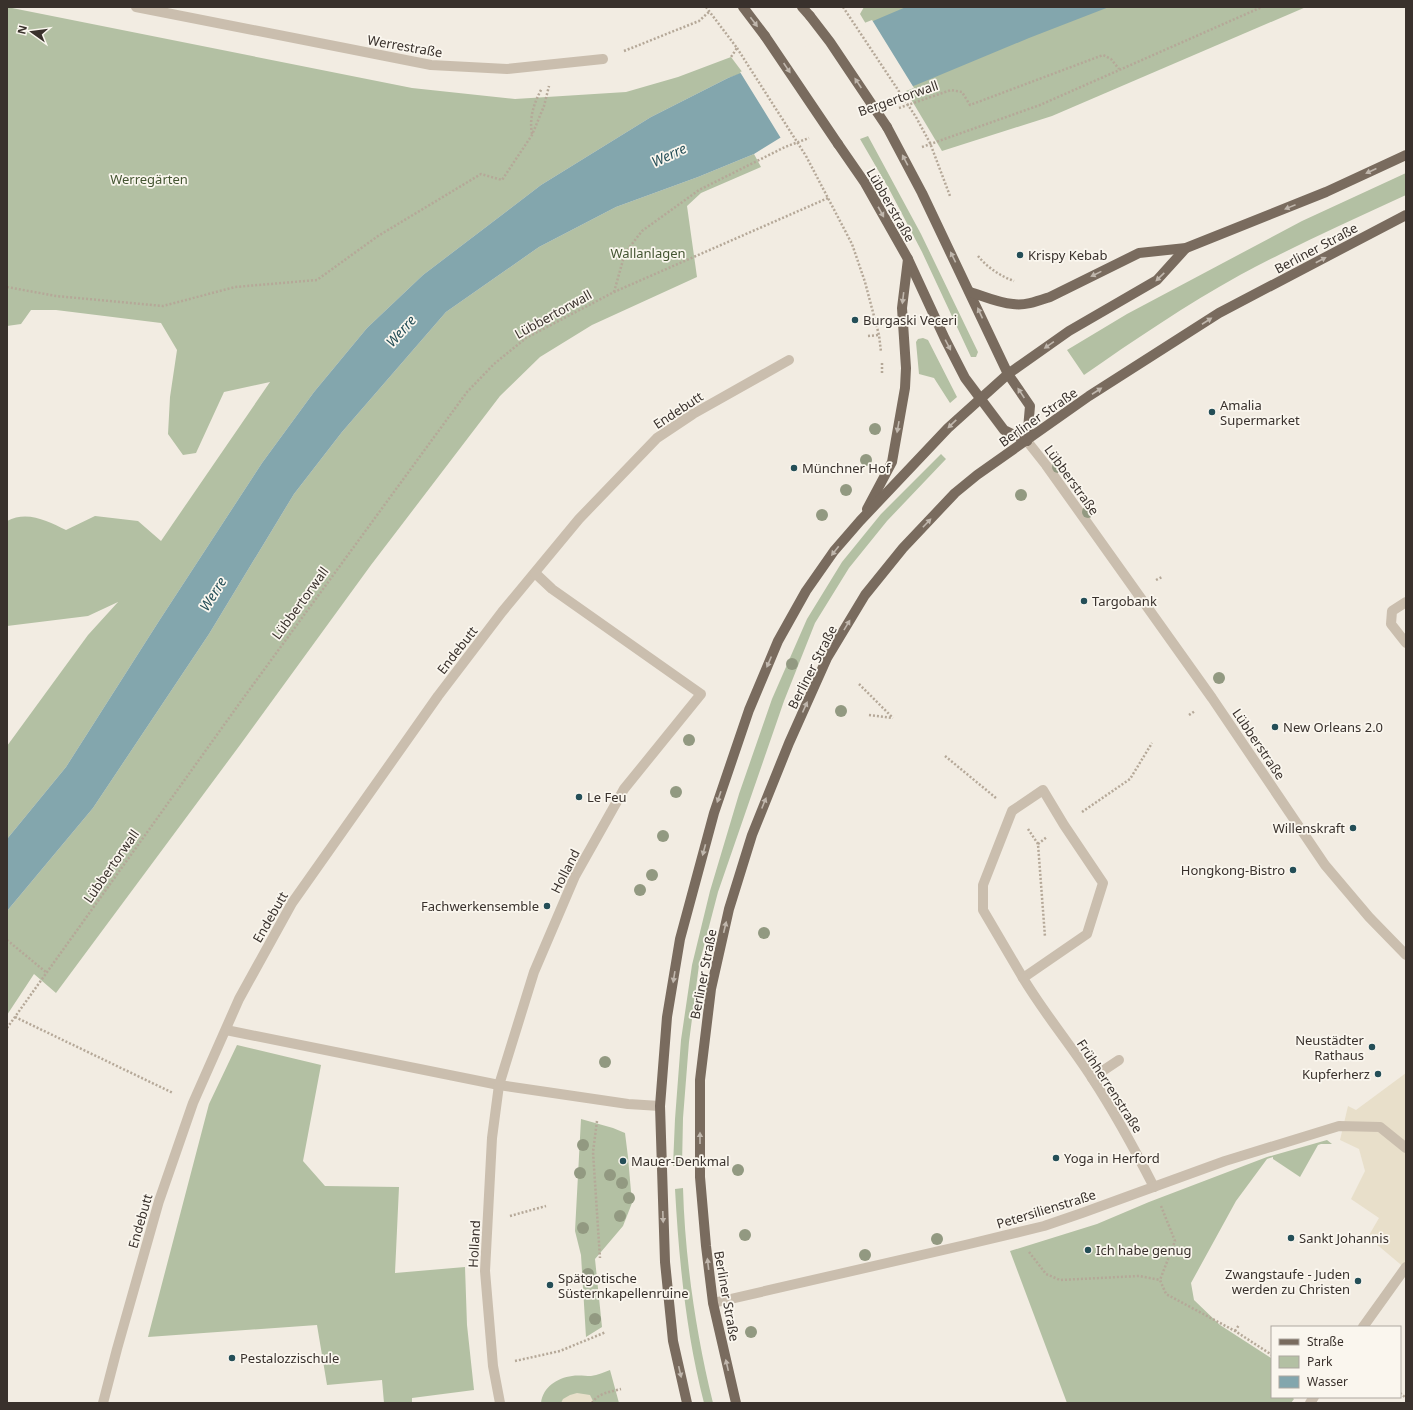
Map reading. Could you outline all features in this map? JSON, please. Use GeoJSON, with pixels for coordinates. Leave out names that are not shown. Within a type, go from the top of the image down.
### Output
{"type":"FeatureCollection","features":[{"type":"Feature","properties":{"kind":"main road","name":"Lübberstraße"},"geometry":{"type":"LineString","coordinates":[[743,7],[765,36],[865,183],[908,260],[965,378],[1004,430],[1027,441]]}},
{"type":"Feature","properties":{"kind":"main road"},"geometry":{"type":"LineString","coordinates":[[802,7],[811,11],[887,127],[922,193],[1008,374],[1030,406],[1027,441]]}},
{"type":"Feature","properties":{"kind":"main road","name":"Berliner Straße"},"geometry":{"type":"LineString","coordinates":[[970,292],[1013,305],[1031,303],[1050,297],[1139,253],[1186,248],[1326,192],[1406,155]]}},
{"type":"Feature","properties":{"kind":"main road","name":"Berliner Straße"},"geometry":{"type":"LineString","coordinates":[[736,1403],[713,1303],[700,1178],[700,1080],[711,989],[729,909],[752,835],[789,743],[827,658],[865,595],[903,548],[955,493],[977,475],[1089,396],[1219,313],[1406,215]]}},
{"type":"Feature","properties":{"kind":"main road","name":"Berliner Straße"},"geometry":{"type":"LineString","coordinates":[[687,1403],[673,1341],[665,1262],[660,1106],[667,1017],[680,939],[716,805],[749,710],[778,641],[806,591],[834,551],[860,521],[945,431],[1008,374],[1069,331],[1157,280],[1186,248]]}},
{"type":"Feature","properties":{"kind":"main road"},"geometry":{"type":"LineString","coordinates":[[860,521],[892,462],[904,396],[906,368],[902,308],[908,260]]}},
{"type":"Feature","properties":{"kind":"street","name":"Werrestraße"},"geometry":{"type":"LineString","coordinates":[[136,7],[431,65],[507,68],[603,59]]}},
{"type":"Feature","properties":{"kind":"street","name":"Endebutt"},"geometry":{"type":"LineString","coordinates":[[104,1403],[116,1349],[159,1201],[193,1103],[239,999],[292,903],[438,696],[502,612],[579,518],[657,438],[693,414],[789,360]]}},
{"type":"Feature","properties":{"kind":"street","name":"Lübberstraße"},"geometry":{"type":"LineString","coordinates":[[1027,441],[1046,465],[1212,698],[1325,865],[1369,917],[1406,956]]}},
{"type":"Feature","properties":{"kind":"street","name":"Holland"},"geometry":{"type":"LineString","coordinates":[[500,1403],[493,1366],[485,1271],[492,1138],[499,1085],[534,972],[575,876],[624,789],[701,694],[552,588],[535,573]]}},
{"type":"Feature","properties":{"kind":"street"},"geometry":{"type":"LineString","coordinates":[[1406,602],[1392,611],[1391,624],[1406,643]]}},
{"type":"Feature","properties":{"kind":"street"},"geometry":{"type":"LineString","coordinates":[[1012,811],[1043,790],[1064,825],[1103,883],[1087,934],[1023,978]]}},
{"type":"Feature","properties":{"kind":"street","name":"Frühherrenstraße"},"geometry":{"type":"LineString","coordinates":[[1012,811],[983,885],[983,910],[1037,1002],[1092,1078],[1131,1142],[1154,1187]]}},
{"type":"Feature","properties":{"kind":"street"},"geometry":{"type":"LineString","coordinates":[[226,1030],[499,1085],[628,1104],[660,1106]]}},
{"type":"Feature","properties":{"kind":"street"},"geometry":{"type":"LineString","coordinates":[[1092,1078],[1119,1060]]}},
{"type":"Feature","properties":{"kind":"street","name":"Petersilienstraße"},"geometry":{"type":"LineString","coordinates":[[713,1303],[1014,1233],[1082,1214],[1225,1161],[1339,1126],[1380,1128],[1406,1148]]}},
{"type":"Feature","properties":{"kind":"street"},"geometry":{"type":"LineString","coordinates":[[1364,1326],[1406,1268]]}},
{"type":"Feature","properties":{"kind":"path"},"geometry":{"type":"LineString","coordinates":[[706,7],[737,48],[806,156],[852,244],[865,282],[879,335],[882,357],[882,379]]}},
{"type":"Feature","properties":{"kind":"path"},"geometry":{"type":"LineString","coordinates":[[843,7],[916,117],[930,143],[951,199]]}},
{"type":"Feature","properties":{"kind":"path"},"geometry":{"type":"LineString","coordinates":[[930,143],[1040,105],[1262,7]]}},
{"type":"Feature","properties":{"kind":"path"},"geometry":{"type":"LineString","coordinates":[[603,59],[699,21],[710,11]]}},
{"type":"Feature","properties":{"kind":"path"},"geometry":{"type":"LineString","coordinates":[[731,57],[737,48]]}},
{"type":"Feature","properties":{"kind":"path","name":"Bergertorwall"},"geometry":{"type":"LineString","coordinates":[[898,108],[951,90],[962,92],[970,104],[1103,55],[1111,59],[1119,69]]}},
{"type":"Feature","properties":{"kind":"path"},"geometry":{"type":"LineString","coordinates":[[532,135],[530,123],[535,101],[555,64]]}},
{"type":"Feature","properties":{"kind":"path"},"geometry":{"type":"LineString","coordinates":[[7,287],[56,296],[163,306],[235,287],[317,280],[378,236],[481,174],[502,180],[532,135],[544,106]]}},
{"type":"Feature","properties":{"kind":"path"},"geometry":{"type":"LineString","coordinates":[[614,292],[625,253],[642,231],[699,190],[785,147],[815,136]]}},
{"type":"Feature","properties":{"kind":"path","name":"Lübbertorwall"},"geometry":{"type":"LineString","coordinates":[[7,1028],[239,704],[467,392],[494,364],[526,338],[614,292],[828,198]]}},
{"type":"Feature","properties":{"kind":"path"},"geometry":{"type":"LineString","coordinates":[[974,251],[986,265],[1004,277],[1021,281]]}},
{"type":"Feature","properties":{"kind":"path"},"geometry":{"type":"LineString","coordinates":[[868,336],[879,335]]}},
{"type":"Feature","properties":{"kind":"path"},"geometry":{"type":"LineString","coordinates":[[860,684],[893,718],[869,715]]}},
{"type":"Feature","properties":{"kind":"path"},"geometry":{"type":"LineString","coordinates":[[1038,844],[1130,779],[1152,743]]}},
{"type":"Feature","properties":{"kind":"path"},"geometry":{"type":"LineString","coordinates":[[945,756],[1012,811],[1034,836],[1038,844],[1047,962]]}},
{"type":"Feature","properties":{"kind":"path"},"geometry":{"type":"LineString","coordinates":[[7,940],[47,973]]}},
{"type":"Feature","properties":{"kind":"path"},"geometry":{"type":"LineString","coordinates":[[15,1017],[193,1103]]}},
{"type":"Feature","properties":{"kind":"path"},"geometry":{"type":"LineString","coordinates":[[600,1100],[593,1152],[600,1258]]}},
{"type":"Feature","properties":{"kind":"path"},"geometry":{"type":"LineString","coordinates":[[1154,1187],[1175,1241],[1160,1280],[1166,1294],[1235,1331],[1271,1354]]}},
{"type":"Feature","properties":{"kind":"path"},"geometry":{"type":"LineString","coordinates":[[488,1218],[512,1216],[546,1206]]}},
{"type":"Feature","properties":{"kind":"path"},"geometry":{"type":"LineString","coordinates":[[1014,1233],[1046,1274],[1060,1280],[1139,1276],[1160,1280]]}},
{"type":"Feature","properties":{"kind":"path"},"geometry":{"type":"LineString","coordinates":[[1235,1331],[1239,1325]]}},
{"type":"Feature","properties":{"kind":"path"},"geometry":{"type":"LineString","coordinates":[[493,1366],[560,1351],[606,1332]]}},
{"type":"Feature","properties":{"kind":"path"},"geometry":{"type":"LineString","coordinates":[[592,1403],[603,1393],[620,1389]]}},
{"type":"Feature","properties":{"kind":"green space","name":"Werregärten"},"geometry":{"type":"Polygon","coordinates":[[[7,7],[412,88],[515,99],[626,92],[678,77],[731,57],[743,73],[728,78],[651,117],[541,185],[423,275],[367,328],[314,392],[262,463],[66,767],[7,839],[7,746],[88,635],[118,602],[88,616],[7,626],[7,521],[22,516],[37,518],[45,520],[66,530],[95,516],[138,521],[161,541],[270,382],[224,392],[196,453],[183,455],[168,434],[170,397],[177,350],[161,323],[56,310],[31,310],[21,324],[7,326],[7,7]]]}},
{"type":"Feature","properties":{"kind":"green space"},"geometry":{"type":"Polygon","coordinates":[[[864,7],[1306,7],[1052,116],[942,151],[860,14],[864,7]]]}},
{"type":"Feature","properties":{"kind":"green space"},"geometry":{"type":"Polygon","coordinates":[[[868,136],[921,234],[978,352],[976,357],[971,357],[922,252],[889,189],[860,139],[868,136]]]}},
{"type":"Feature","properties":{"kind":"green space","name":"Wallanlagen"},"geometry":{"type":"Polygon","coordinates":[[[754,154],[761,167],[701,193],[687,206],[697,277],[592,325],[540,357],[500,396],[371,565],[56,993],[34,974],[7,1015],[7,911],[93,808],[209,634],[294,494],[342,432],[446,312],[539,247],[616,207],[698,177],[754,154]]]}},
{"type":"Feature","properties":{"kind":"green space"},"geometry":{"type":"Polygon","coordinates":[[[1406,173],[1406,195],[1301,244],[1240,275],[1160,323],[1084,375],[1067,350],[1127,314],[1302,221],[1406,173]]]}},
{"type":"Feature","properties":{"kind":"green space"},"geometry":{"type":"Polygon","coordinates":[[[923,338],[928,340],[957,397],[950,403],[934,378],[919,374],[916,342],[918,339],[923,338]]]}},
{"type":"Feature","properties":{"kind":"green space"},"geometry":{"type":"Polygon","coordinates":[[[941,454],[946,459],[887,521],[849,568],[815,623],[784,701],[718,892],[699,965],[689,1042],[683,1118],[682,1166],[673,1166],[681,1040],[692,965],[710,891],[739,794],[772,699],[807,619],[842,562],[881,514],[941,454]]]}},
{"type":"Feature","properties":{"kind":"green space"},"geometry":{"type":"Polygon","coordinates":[[[237,1045],[321,1065],[303,1161],[325,1186],[399,1187],[395,1273],[465,1267],[467,1325],[474,1390],[412,1398],[412,1403],[384,1403],[382,1380],[327,1385],[317,1325],[148,1337],[209,1104],[237,1045]]]}},
{"type":"Feature","properties":{"kind":"green space"},"geometry":{"type":"Polygon","coordinates":[[[581,1119],[625,1133],[632,1203],[623,1226],[595,1259],[602,1327],[586,1337],[581,1255],[575,1231],[581,1119]]]}},
{"type":"Feature","properties":{"kind":"green space"},"geometry":{"type":"Polygon","coordinates":[[[1327,1140],[1332,1144],[1318,1145],[1300,1177],[1273,1159],[1273,1157],[1267,1159],[1236,1201],[1191,1283],[1194,1300],[1220,1325],[1271,1358],[1271,1398],[1293,1398],[1294,1399],[1291,1403],[1067,1403],[1010,1251],[1097,1224],[1149,1202],[1267,1157],[1327,1140]]]}},
{"type":"Feature","properties":{"kind":"green space"},"geometry":{"type":"Polygon","coordinates":[[[683,1188],[686,1242],[692,1296],[701,1350],[713,1403],[704,1403],[692,1350],[684,1297],[675,1189],[683,1188]]]}},
{"type":"Feature","properties":{"kind":"green space"},"geometry":{"type":"Polygon","coordinates":[[[610,1370],[619,1403],[541,1403],[545,1392],[556,1381],[566,1377],[594,1376],[610,1370]]]}},
{"type":"Feature","properties":{"kind":"shaded area"},"geometry":{"type":"Polygon","coordinates":[[[1406,1073],[1406,1269],[1368,1237],[1379,1218],[1351,1199],[1365,1171],[1359,1149],[1340,1140],[1348,1106],[1356,1110],[1406,1073]]]}},
{"type":"Feature","properties":{"kind":"shaded area"},"geometry":{"type":"Polygon","coordinates":[[[577,1393],[590,1395],[594,1403],[561,1403],[563,1399],[577,1393]]]}},
{"type":"Feature","properties":{"kind":"water","name":"Werre"},"geometry":{"type":"Polygon","coordinates":[[[906,7],[1109,7],[1029,38],[916,85],[788,133],[754,154],[698,177],[616,207],[539,247],[446,312],[342,432],[294,494],[209,634],[93,808],[7,911],[7,839],[66,767],[262,463],[314,392],[367,328],[423,275],[541,185],[651,117],[728,78],[906,7]]]}},
{"type":"Feature","properties":{"kind":"pier"},"geometry":{"type":"Polygon","coordinates":[[[872,20],[914,88],[789,135],[782,140],[740,72],[872,20]]]}},
{"type":"Feature","properties":{"kind":"place","name":"Krispy Kebab"},"geometry":{"type":"Point","coordinates":[1020,255]}},
{"type":"Feature","properties":{"kind":"place","name":"Burgaski Veceri"},"geometry":{"type":"Point","coordinates":[855,320]}},
{"type":"Feature","properties":{"kind":"place","name":"Amalia Supermarket"},"geometry":{"type":"Point","coordinates":[1212,412]}},
{"type":"Feature","properties":{"kind":"place","name":"Münchner Hof"},"geometry":{"type":"Point","coordinates":[794,468]}},
{"type":"Feature","properties":{"kind":"place","name":"Targobank"},"geometry":{"type":"Point","coordinates":[1084,601]}},
{"type":"Feature","properties":{"kind":"place","name":"New Orleans 2.0"},"geometry":{"type":"Point","coordinates":[1275,727]}},
{"type":"Feature","properties":{"kind":"place","name":"Le Feu"},"geometry":{"type":"Point","coordinates":[579,797]}},
{"type":"Feature","properties":{"kind":"place","name":"Willenskraft"},"geometry":{"type":"Point","coordinates":[1353,828]}},
{"type":"Feature","properties":{"kind":"place","name":"Hongkong-Bistro"},"geometry":{"type":"Point","coordinates":[1293,870]}},
{"type":"Feature","properties":{"kind":"place","name":"Fachwerkensemble"},"geometry":{"type":"Point","coordinates":[547,906]}},
{"type":"Feature","properties":{"kind":"place","name":"Neustädter Rathaus"},"geometry":{"type":"Point","coordinates":[1372,1047]}},
{"type":"Feature","properties":{"kind":"place","name":"Kupferherz"},"geometry":{"type":"Point","coordinates":[1378,1074]}},
{"type":"Feature","properties":{"kind":"place","name":"Yoga in Herford"},"geometry":{"type":"Point","coordinates":[1056,1158]}},
{"type":"Feature","properties":{"kind":"place","name":"Mauer-Denkmal"},"geometry":{"type":"Point","coordinates":[623,1161]}},
{"type":"Feature","properties":{"kind":"place","name":"Sankt Johannis"},"geometry":{"type":"Point","coordinates":[1291,1238]}},
{"type":"Feature","properties":{"kind":"place","name":"Ich habe genug"},"geometry":{"type":"Point","coordinates":[1088,1250]}},
{"type":"Feature","properties":{"kind":"place","name":"Zwangstaufe - Juden werden zu Christen"},"geometry":{"type":"Point","coordinates":[1358,1281]}},
{"type":"Feature","properties":{"kind":"place","name":"Spätgotische Süsternkapellenruine"},"geometry":{"type":"Point","coordinates":[550,1285]}},
{"type":"Feature","properties":{"kind":"place","name":"Pestalozzischule"},"geometry":{"type":"Point","coordinates":[232,1358]}}]}
